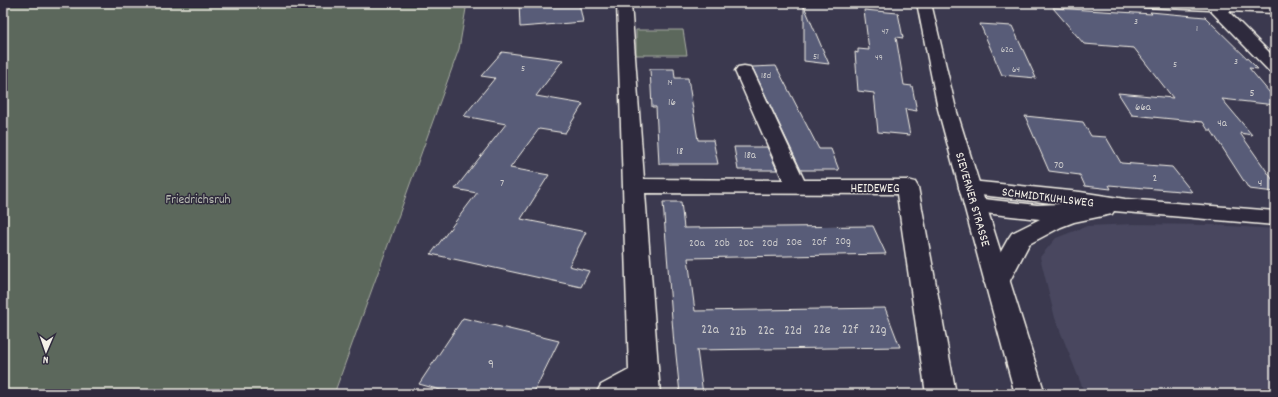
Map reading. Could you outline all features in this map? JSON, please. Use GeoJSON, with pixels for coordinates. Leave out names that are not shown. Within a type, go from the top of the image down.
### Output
{"type":"FeatureCollection","features":[{"type":"Feature","properties":{"kind":"street"},"geometry":{"type":"LineString","coordinates":[[611,394],[644,385],[624,3]]}},
{"type":"Feature","properties":{"kind":"street","name":"SIEVERNER STRASSE"},"geometry":{"type":"LineString","coordinates":[[924,3],[948,109],[1030,394]]}},
{"type":"Feature","properties":{"kind":"street"},"geometry":{"type":"LineString","coordinates":[[1144,3],[1214,7],[1275,8]]}},
{"type":"Feature","properties":{"kind":"street"},"geometry":{"type":"LineString","coordinates":[[1214,7],[1275,67]]}},
{"type":"Feature","properties":{"kind":"street"},"geometry":{"type":"LineString","coordinates":[[744,71],[797,187]]}},
{"type":"Feature","properties":{"kind":"street","name":"HEIDEWEG"},"geometry":{"type":"LineString","coordinates":[[633,186],[907,187],[941,394]]}},
{"type":"Feature","properties":{"kind":"street","name":"SCHMIDTKUHLSWEG"},"geometry":{"type":"LineString","coordinates":[[973,196],[1037,212],[1090,210],[1125,206]]}},
{"type":"Feature","properties":{"kind":"street","name":"SCHMIDTKUHLSWEG"},"geometry":{"type":"LineString","coordinates":[[973,196],[1080,199],[1125,206],[1275,218]]}},
{"type":"Feature","properties":{"kind":"street","name":"SCHMIDTKUHLSWEG"},"geometry":{"type":"LineString","coordinates":[[997,282],[1020,239],[1053,222],[1090,210]]}},
{"type":"Feature","properties":{"kind":"shaded area"},"geometry":{"type":"Polygon","coordinates":[[[1133,224],[1213,225],[1275,229],[1275,394],[1085,394],[1055,318],[1040,257],[1056,238],[1087,226],[1133,224]]]}},
{"type":"Feature","properties":{"kind":"green space","name":"Friedrichsruh"},"geometry":{"type":"Polygon","coordinates":[[[3,3],[467,3],[459,49],[334,394],[3,394],[3,3]]]}},
{"type":"Feature","properties":{"kind":"green space"},"geometry":{"type":"Polygon","coordinates":[[[636,30],[683,30],[687,55],[636,55],[636,30]]]}},
{"type":"Feature","properties":{"kind":"building"},"geometry":{"type":"Polygon","coordinates":[[[519,3],[579,3],[583,22],[520,27],[519,3]]]}},
{"type":"Feature","properties":{"kind":"building"},"geometry":{"type":"Polygon","coordinates":[[[804,6],[829,64],[804,61],[804,6]]]}},
{"type":"Feature","properties":{"kind":"building"},"geometry":{"type":"Polygon","coordinates":[[[1053,8],[1152,14],[1150,12],[1205,17],[1258,69],[1249,68],[1275,99],[1275,105],[1222,99],[1252,135],[1240,133],[1275,183],[1275,192],[1249,189],[1211,130],[1208,130],[1203,122],[1132,115],[1118,93],[1173,98],[1134,48],[1084,44],[1053,8]]]}},
{"type":"Feature","properties":{"kind":"building"},"geometry":{"type":"Polygon","coordinates":[[[864,10],[898,13],[903,38],[896,37],[904,85],[912,86],[917,111],[905,109],[910,135],[878,132],[874,93],[858,91],[855,52],[858,53],[858,49],[869,50],[864,10]]]}},
{"type":"Feature","properties":{"kind":"building"},"geometry":{"type":"Polygon","coordinates":[[[980,24],[1012,26],[1036,78],[1002,75],[980,24]]]}},
{"type":"Feature","properties":{"kind":"building"},"geometry":{"type":"Polygon","coordinates":[[[502,52],[563,60],[536,96],[583,104],[565,133],[539,129],[510,168],[549,175],[521,219],[586,232],[569,266],[589,271],[581,287],[431,254],[477,193],[455,189],[506,124],[464,116],[495,78],[481,76],[502,52]]]}},
{"type":"Feature","properties":{"kind":"building"},"geometry":{"type":"Polygon","coordinates":[[[776,66],[819,149],[831,149],[839,170],[801,170],[752,67],[776,66]]]}},
{"type":"Feature","properties":{"kind":"building"},"geometry":{"type":"Polygon","coordinates":[[[650,69],[674,69],[675,78],[688,78],[698,140],[713,140],[718,164],[659,164],[656,107],[652,107],[650,69]]]}},
{"type":"Feature","properties":{"kind":"building"},"geometry":{"type":"Polygon","coordinates":[[[1025,116],[1083,122],[1091,136],[1106,137],[1121,163],[1172,167],[1192,192],[1109,185],[1111,189],[1085,186],[1080,175],[1049,171],[1025,116]]]}},
{"type":"Feature","properties":{"kind":"building"},"geometry":{"type":"Polygon","coordinates":[[[734,147],[767,147],[777,170],[738,170],[734,147]]]}},
{"type":"Feature","properties":{"kind":"building"},"geometry":{"type":"Polygon","coordinates":[[[663,202],[681,202],[684,228],[873,226],[886,254],[688,258],[695,311],[885,308],[900,347],[697,350],[703,394],[680,394],[674,345],[663,202]]]}},
{"type":"Feature","properties":{"kind":"building"},"geometry":{"type":"Polygon","coordinates":[[[463,318],[559,341],[533,394],[455,394],[419,384],[463,318]]]}}]}
